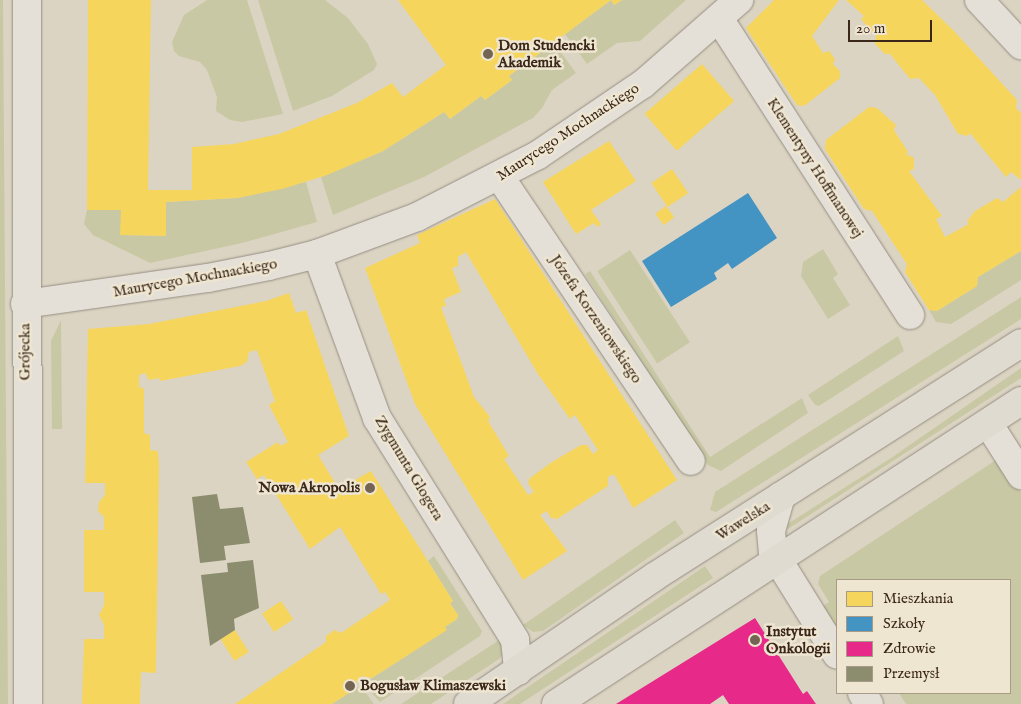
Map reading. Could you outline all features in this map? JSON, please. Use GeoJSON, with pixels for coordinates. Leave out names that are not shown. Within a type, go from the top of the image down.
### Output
{"type":"FeatureCollection","features":[{"type":"Feature","properties":{"kind":"main road","name":"Wawelska"},"geometry":{"type":"LineString","coordinates":[[468,704],[654,577],[1021,343]]}},
{"type":"Feature","properties":{"kind":"main road"},"geometry":{"type":"LineString","coordinates":[[556,704],[1021,401]]}},
{"type":"Feature","properties":{"kind":"street","name":"Grójecka"},"geometry":{"type":"LineString","coordinates":[[27,0],[25,304],[28,704]]}},
{"type":"Feature","properties":{"kind":"street","name":"Maurycego Mochnackiego"},"geometry":{"type":"LineString","coordinates":[[25,304],[208,278],[317,254],[417,217],[500,177],[643,84],[720,20],[739,0]]}},
{"type":"Feature","properties":{"kind":"street"},"geometry":{"type":"LineString","coordinates":[[978,0],[1021,45]]}},
{"type":"Feature","properties":{"kind":"street","name":"Klementyny Hoffmanowej"},"geometry":{"type":"LineString","coordinates":[[720,20],[910,315]]}},
{"type":"Feature","properties":{"kind":"street","name":"Józefa Korzeniowskiego"},"geometry":{"type":"LineString","coordinates":[[500,177],[691,462]]}},
{"type":"Feature","properties":{"kind":"street","name":"Zygmunta Glogera"},"geometry":{"type":"LineString","coordinates":[[317,254],[377,418],[515,640],[518,671]]}},
{"type":"Feature","properties":{"kind":"street"},"geometry":{"type":"LineString","coordinates":[[988,423],[1021,474]]}},
{"type":"Feature","properties":{"kind":"street"},"geometry":{"type":"LineString","coordinates":[[781,496],[770,532],[771,546],[836,652]]}},
{"type":"Feature","properties":{"kind":"green space"},"geometry":{"type":"Polygon","coordinates":[[[0,0],[3,0],[8,704],[0,704],[0,0]]]}},
{"type":"Feature","properties":{"kind":"green space"},"geometry":{"type":"Polygon","coordinates":[[[207,0],[247,0],[283,114],[242,122],[230,120],[216,111],[217,97],[207,70],[200,62],[179,56],[174,51],[172,42],[184,15],[207,0]]]}},
{"type":"Feature","properties":{"kind":"green space"},"geometry":{"type":"Polygon","coordinates":[[[258,0],[325,0],[348,18],[368,44],[377,64],[374,70],[332,96],[293,111],[258,0]]]}},
{"type":"Feature","properties":{"kind":"green space"},"geometry":{"type":"Polygon","coordinates":[[[611,0],[614,5],[622,0],[686,0],[640,41],[617,43],[587,64],[565,34],[611,0]]]}},
{"type":"Feature","properties":{"kind":"green space"},"geometry":{"type":"Polygon","coordinates":[[[554,43],[576,73],[552,90],[542,108],[533,118],[424,177],[333,215],[321,177],[383,151],[444,112],[450,119],[481,96],[485,100],[512,80],[509,76],[554,43]]]}},
{"type":"Feature","properties":{"kind":"green space"},"geometry":{"type":"Polygon","coordinates":[[[306,182],[317,222],[242,243],[150,263],[93,235],[84,224],[87,210],[121,210],[121,235],[166,236],[166,202],[237,198],[306,182]]]}},
{"type":"Feature","properties":{"kind":"green space"},"geometry":{"type":"Polygon","coordinates":[[[823,249],[838,274],[833,278],[850,305],[828,319],[801,276],[803,262],[823,249]]]}},
{"type":"Feature","properties":{"kind":"green space"},"geometry":{"type":"Polygon","coordinates":[[[630,250],[690,342],[657,363],[597,271],[630,250]]]}},
{"type":"Feature","properties":{"kind":"green space"},"geometry":{"type":"Polygon","coordinates":[[[1021,251],[1021,280],[951,324],[936,322],[929,310],[937,311],[977,286],[978,277],[1021,251]]]}},
{"type":"Feature","properties":{"kind":"green space"},"geometry":{"type":"Polygon","coordinates":[[[590,271],[710,457],[802,398],[808,413],[721,471],[708,465],[585,274],[590,271]]]}},
{"type":"Feature","properties":{"kind":"green space"},"geometry":{"type":"Polygon","coordinates":[[[1021,297],[1021,319],[716,512],[710,510],[715,492],[1021,297]]]}},
{"type":"Feature","properties":{"kind":"green space"},"geometry":{"type":"Polygon","coordinates":[[[61,320],[62,429],[52,429],[51,341],[61,320]]]}},
{"type":"Feature","properties":{"kind":"green space"},"geometry":{"type":"Polygon","coordinates":[[[898,336],[904,351],[819,406],[815,405],[808,395],[898,336]]]}},
{"type":"Feature","properties":{"kind":"green space"},"geometry":{"type":"Polygon","coordinates":[[[1021,368],[1021,378],[788,529],[786,525],[891,458],[1021,368]]]}},
{"type":"Feature","properties":{"kind":"green space"},"geometry":{"type":"Polygon","coordinates":[[[999,458],[1021,493],[1021,704],[906,704],[900,694],[1011,694],[1011,579],[836,579],[836,629],[822,607],[829,602],[818,584],[820,576],[999,458]]]}},
{"type":"Feature","properties":{"kind":"green space"},"geometry":{"type":"Polygon","coordinates":[[[675,520],[684,533],[543,631],[533,632],[523,625],[675,520]]]}},
{"type":"Feature","properties":{"kind":"green space"},"geometry":{"type":"Polygon","coordinates":[[[434,556],[482,631],[480,636],[380,702],[363,684],[446,630],[445,627],[457,619],[458,615],[450,603],[453,601],[428,561],[434,556]]]}},
{"type":"Feature","properties":{"kind":"green space"},"geometry":{"type":"Polygon","coordinates":[[[705,566],[713,578],[520,704],[503,704],[705,566]]]}},
{"type":"Feature","properties":{"kind":"green space"},"geometry":{"type":"Polygon","coordinates":[[[504,637],[503,654],[499,659],[431,704],[401,704],[504,637]]]}},
{"type":"Feature","properties":{"kind":"green space"},"geometry":{"type":"Polygon","coordinates":[[[361,686],[374,704],[332,704],[356,688],[361,686]]]}},
{"type":"Feature","properties":{"kind":"building: Mieszkania"},"geometry":{"type":"Polygon","coordinates":[[[88,0],[151,0],[148,190],[192,190],[192,147],[234,144],[279,134],[357,103],[392,83],[403,97],[446,65],[398,0],[611,0],[509,76],[512,80],[485,100],[481,96],[450,119],[444,112],[383,151],[327,175],[282,189],[237,198],[166,202],[166,236],[120,235],[121,210],[87,210],[88,0]]]}},
{"type":"Feature","properties":{"kind":"building: Mieszkania"},"geometry":{"type":"Polygon","coordinates":[[[611,0],[622,0],[614,5],[611,0]]]}},
{"type":"Feature","properties":{"kind":"building: Mieszkania"},"geometry":{"type":"Polygon","coordinates":[[[774,0],[839,0],[812,36],[823,53],[829,51],[835,59],[833,64],[840,71],[840,78],[804,106],[797,105],[746,28],[774,0]]]}},
{"type":"Feature","properties":{"kind":"building: Mieszkania"},"geometry":{"type":"Polygon","coordinates":[[[846,0],[922,0],[954,31],[1017,100],[1016,108],[1021,113],[1021,180],[1011,172],[1006,177],[970,133],[968,136],[958,134],[935,95],[919,78],[910,79],[890,54],[885,54],[875,44],[876,36],[861,19],[864,16],[846,0]]]}},
{"type":"Feature","properties":{"kind":"building: Mieszkania"},"geometry":{"type":"Polygon","coordinates":[[[702,64],[734,101],[677,151],[645,114],[702,64]]]}},
{"type":"Feature","properties":{"kind":"building: Mieszkania"},"geometry":{"type":"Polygon","coordinates":[[[869,107],[877,108],[896,125],[894,130],[908,152],[906,154],[914,158],[914,169],[909,171],[942,216],[936,219],[945,237],[969,224],[967,221],[975,211],[997,198],[1003,202],[1021,187],[1021,251],[978,277],[977,286],[937,311],[929,310],[905,272],[907,264],[872,211],[864,209],[825,149],[826,140],[869,107]]]}},
{"type":"Feature","properties":{"kind":"building: Mieszkania"},"geometry":{"type":"Polygon","coordinates":[[[609,141],[636,181],[591,210],[601,224],[597,227],[594,223],[576,234],[543,182],[609,141]]]}},
{"type":"Feature","properties":{"kind":"building: Mieszkania"},"geometry":{"type":"Polygon","coordinates":[[[672,169],[688,193],[667,207],[651,183],[672,169]]]}},
{"type":"Feature","properties":{"kind":"building: Mieszkania"},"geometry":{"type":"Polygon","coordinates":[[[495,199],[677,480],[633,508],[614,474],[608,477],[608,486],[557,519],[551,518],[547,511],[540,515],[567,551],[523,580],[415,404],[365,268],[420,243],[417,235],[495,199]],[[466,252],[458,257],[458,266],[452,268],[461,292],[444,299],[446,306],[441,307],[474,397],[490,417],[488,421],[509,456],[504,459],[528,495],[534,492],[528,483],[530,478],[552,462],[581,445],[587,445],[593,454],[598,450],[575,415],[570,419],[538,374],[466,252]]]}},
{"type":"Feature","properties":{"kind":"building: Mieszkania"},"geometry":{"type":"Polygon","coordinates":[[[666,206],[674,217],[664,225],[655,214],[666,206]]]}},
{"type":"Feature","properties":{"kind":"building: Mieszkania"},"geometry":{"type":"Polygon","coordinates":[[[289,293],[296,313],[306,310],[349,436],[318,455],[343,496],[350,492],[346,485],[371,471],[453,601],[450,603],[458,615],[457,619],[445,627],[447,630],[372,678],[362,676],[357,680],[355,689],[332,704],[235,704],[326,642],[326,636],[335,630],[341,633],[390,600],[385,592],[381,594],[340,527],[310,549],[264,475],[257,479],[246,462],[278,442],[280,446],[288,442],[269,405],[275,401],[257,350],[249,352],[247,362],[240,366],[160,381],[159,378],[149,380],[145,373],[139,375],[139,387],[144,389],[144,433],[150,435],[150,450],[158,451],[159,467],[156,673],[141,672],[140,704],[82,704],[84,639],[104,639],[104,625],[99,615],[104,605],[104,592],[84,592],[84,530],[104,530],[104,517],[98,511],[99,502],[105,495],[105,483],[85,483],[88,329],[149,324],[266,301],[289,293]]]}},
{"type":"Feature","properties":{"kind":"building: Mieszkania"},"geometry":{"type":"Polygon","coordinates":[[[281,601],[293,619],[274,632],[262,614],[281,601]]]}},
{"type":"Feature","properties":{"kind":"building: Mieszkania"},"geometry":{"type":"Polygon","coordinates":[[[235,630],[249,652],[234,661],[221,639],[235,630]]]}},
{"type":"Feature","properties":{"kind":"building: Szkoły"},"geometry":{"type":"Polygon","coordinates":[[[748,193],[777,238],[732,269],[728,263],[714,273],[717,279],[671,307],[642,261],[748,193]]]}},
{"type":"Feature","properties":{"kind":"building: Zdrowie","name":"Instytut Onkologii"},"geometry":{"type":"Polygon","coordinates":[[[755,618],[803,694],[807,691],[816,704],[729,704],[723,695],[710,704],[616,704],[755,618]]]}},
{"type":"Feature","properties":{"kind":"building: Przemysł"},"geometry":{"type":"Polygon","coordinates":[[[217,494],[220,509],[243,507],[250,543],[224,546],[226,560],[200,563],[192,497],[217,494]]]}},
{"type":"Feature","properties":{"kind":"building: Przemysł"},"geometry":{"type":"Polygon","coordinates":[[[253,560],[259,608],[234,619],[235,630],[210,646],[201,575],[228,572],[227,563],[253,560]]]}},
{"type":"Feature","properties":{"kind":"place","name":"Dom Studencki Akademik"},"geometry":{"type":"Point","coordinates":[488,54]}},
{"type":"Feature","properties":{"kind":"place","name":"Nowa Akropolis"},"geometry":{"type":"Point","coordinates":[370,488]}},
{"type":"Feature","properties":{"kind":"place","name":"Instytut Onkologii"},"geometry":{"type":"Point","coordinates":[755,640]}},
{"type":"Feature","properties":{"kind":"place","name":"Bogusław Klimaszewski"},"geometry":{"type":"Point","coordinates":[350,686]}}]}
